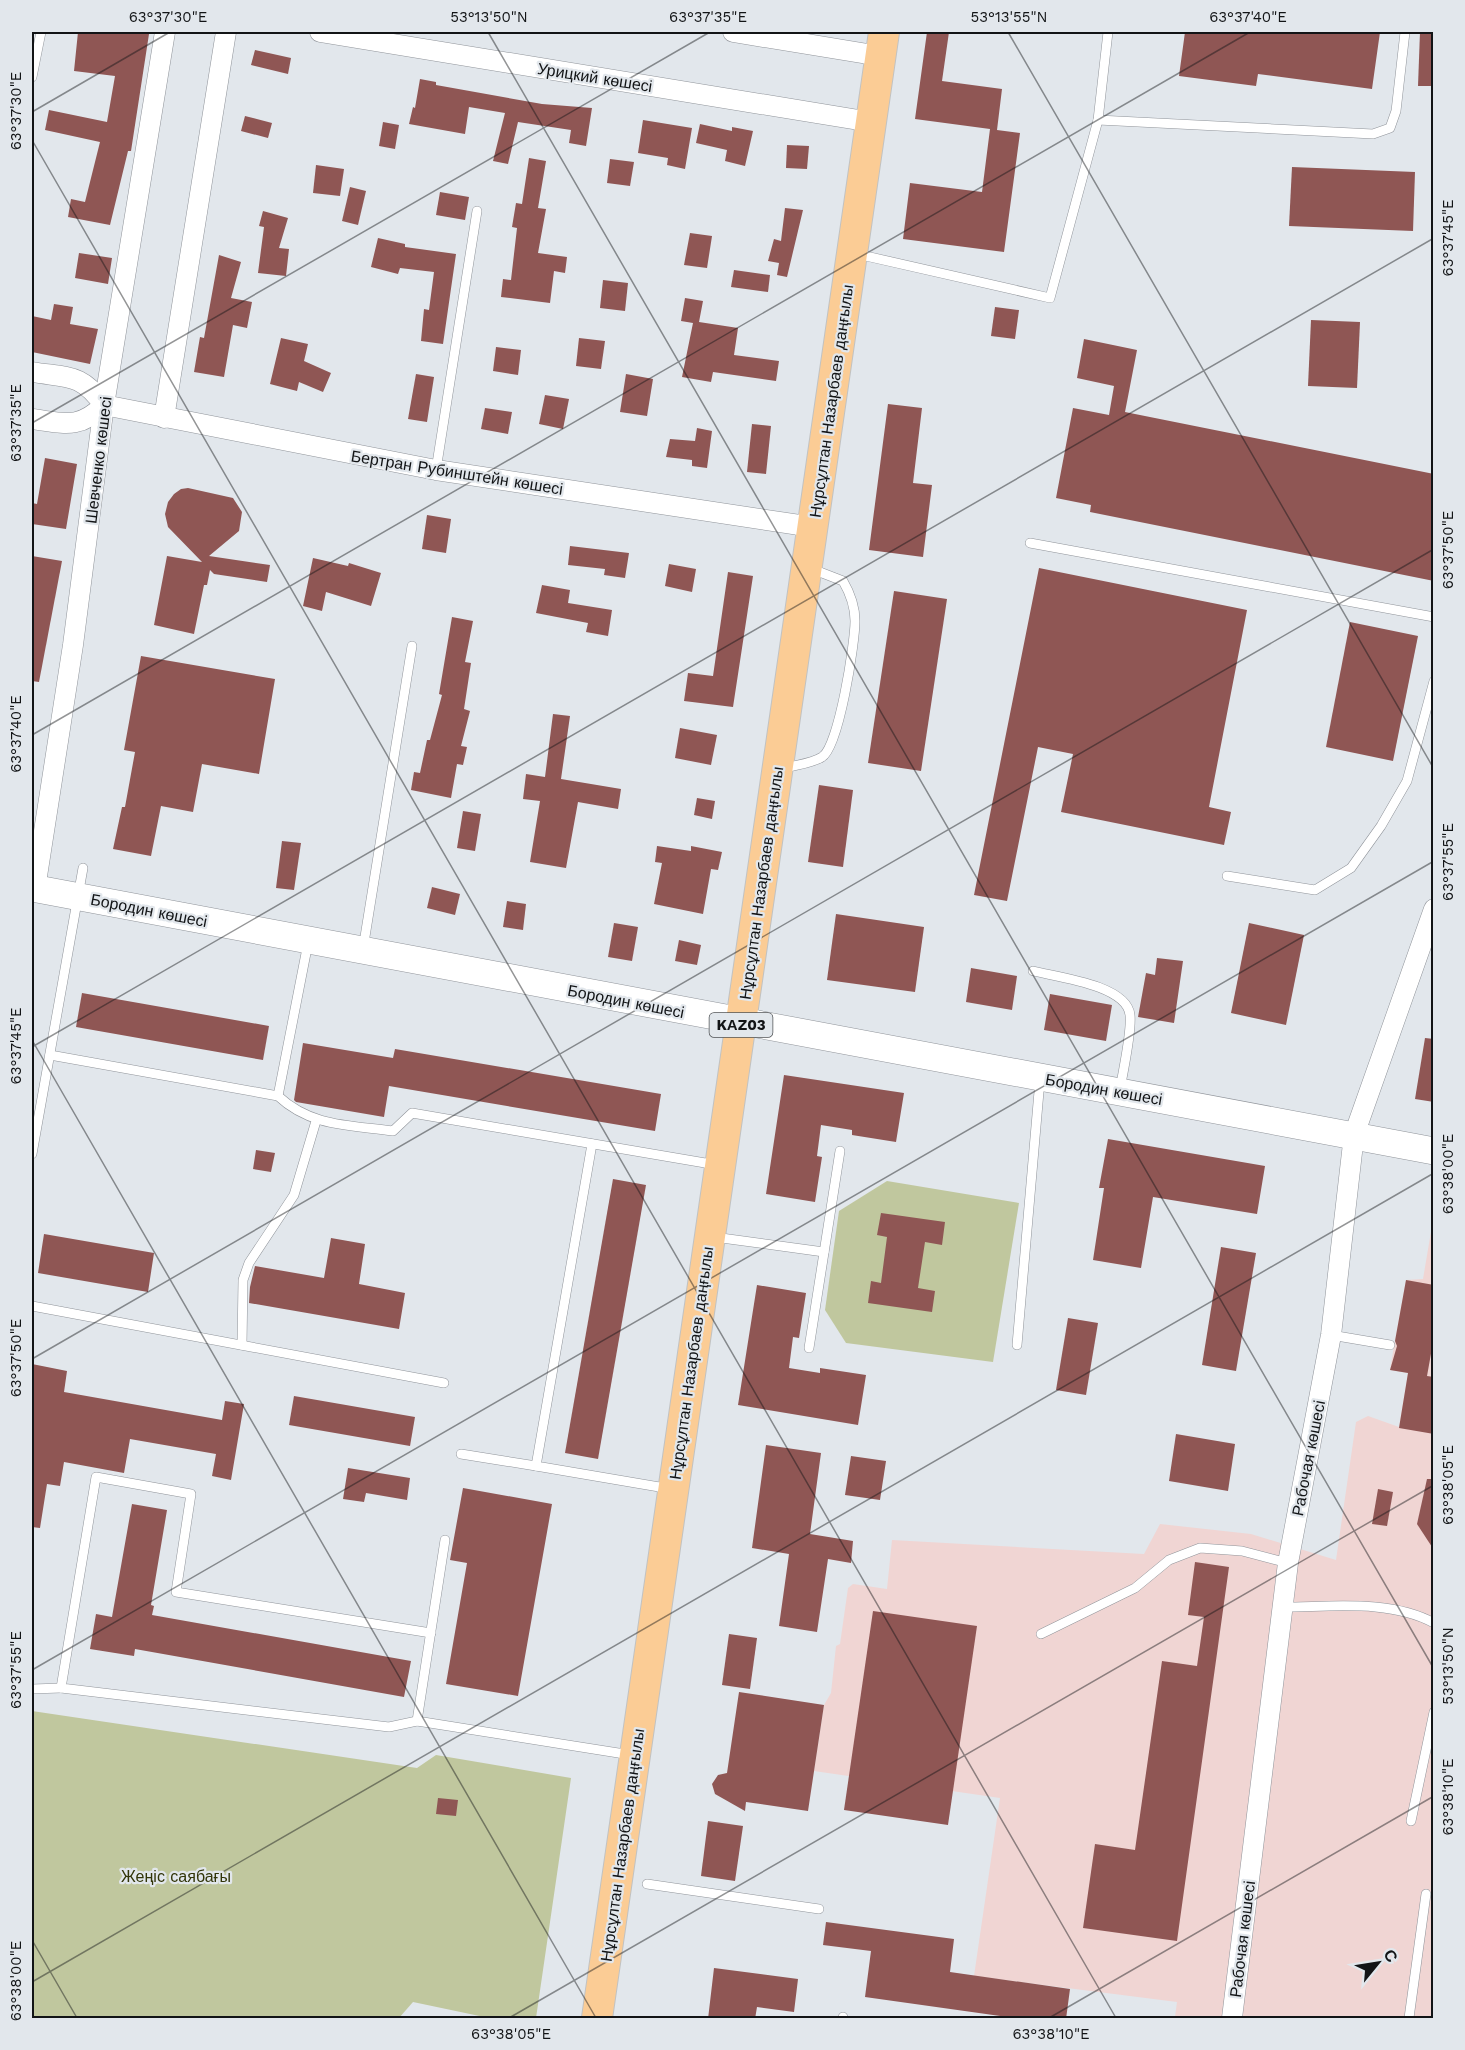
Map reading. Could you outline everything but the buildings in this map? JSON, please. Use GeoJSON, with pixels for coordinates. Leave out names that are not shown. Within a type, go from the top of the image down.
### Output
{"type":"FeatureCollection","features":[{"type":"Feature","properties":{"kind":"main road","name":"Нұрсұлтан Назарбаев даңғылы"},"geometry":{"type":"LineString","coordinates":[[597,2019],[882,44]]}},
{"type":"Feature","properties":{"kind":"street","name":"Шевченко көшесі"},"geometry":{"type":"LineString","coordinates":[[33,888],[75,634],[104,405],[165,32]]}},
{"type":"Feature","properties":{"kind":"street"},"geometry":{"type":"LineString","coordinates":[[164,418],[226,32]]}},
{"type":"Feature","properties":{"kind":"street","name":"Урицкий көшесі"},"geometry":{"type":"LineString","coordinates":[[320,32],[871,122]]}},
{"type":"Feature","properties":{"kind":"street"},"geometry":{"type":"LineString","coordinates":[[733,32],[882,44]]}},
{"type":"Feature","properties":{"kind":"street"},"geometry":{"type":"LineString","coordinates":[[32,372],[83,382],[90,386],[104,405],[92,417],[81,423],[68,424],[32,418]]}},
{"type":"Feature","properties":{"kind":"street","name":"Бертран Рубинштейн көшесі"},"geometry":{"type":"LineString","coordinates":[[104,405],[436,470],[813,527]]}},
{"type":"Feature","properties":{"kind":"street","name":"Бородин көшесі"},"geometry":{"type":"LineString","coordinates":[[33,888],[741,1023],[1434,1151]]}},
{"type":"Feature","properties":{"kind":"street","name":"Рабочая көшесі"},"geometry":{"type":"LineString","coordinates":[[1232,2019],[1288,1563],[1331,1335],[1354,1135],[1434,909]]}},
{"type":"Feature","properties":{"kind":"lane"},"geometry":{"type":"LineString","coordinates":[[32,77],[41,32]]}},
{"type":"Feature","properties":{"kind":"lane"},"geometry":{"type":"LineString","coordinates":[[852,252],[1050,298],[1098,120],[1108,32]]}},
{"type":"Feature","properties":{"kind":"lane"},"geometry":{"type":"LineString","coordinates":[[1098,120],[1373,134],[1390,128],[1396,111],[1405,32]]}},
{"type":"Feature","properties":{"kind":"lane"},"geometry":{"type":"LineString","coordinates":[[436,470],[477,211]]}},
{"type":"Feature","properties":{"kind":"lane"},"geometry":{"type":"LineString","coordinates":[[1030,543],[1434,617]]}},
{"type":"Feature","properties":{"kind":"lane"},"geometry":{"type":"LineString","coordinates":[[777,771],[823,757],[832,746],[839,728],[855,621],[850,595],[843,581],[807,567]]}},
{"type":"Feature","properties":{"kind":"lane"},"geometry":{"type":"LineString","coordinates":[[363,951],[412,646]]}},
{"type":"Feature","properties":{"kind":"lane"},"geometry":{"type":"LineString","coordinates":[[1227,876],[1315,890],[1351,868],[1381,826],[1407,781],[1434,681]]}},
{"type":"Feature","properties":{"kind":"lane"},"geometry":{"type":"LineString","coordinates":[[32,1154],[83,868]]}},
{"type":"Feature","properties":{"kind":"lane"},"geometry":{"type":"LineString","coordinates":[[279,1096],[309,941]]}},
{"type":"Feature","properties":{"kind":"lane"},"geometry":{"type":"LineString","coordinates":[[1033,971],[1113,991],[1125,1002],[1131,1014],[1120,1092]]}},
{"type":"Feature","properties":{"kind":"lane"},"geometry":{"type":"LineString","coordinates":[[50,1054],[279,1096],[294,1111],[316,1121],[393,1131],[412,1113],[719,1165]]}},
{"type":"Feature","properties":{"kind":"lane"},"geometry":{"type":"LineString","coordinates":[[1017,1345],[1040,1077]]}},
{"type":"Feature","properties":{"kind":"lane"},"geometry":{"type":"LineString","coordinates":[[242,1345],[243,1280],[249,1263],[294,1195],[316,1121]]}},
{"type":"Feature","properties":{"kind":"lane"},"geometry":{"type":"LineString","coordinates":[[536,1466],[591,1144]]}},
{"type":"Feature","properties":{"kind":"lane"},"geometry":{"type":"LineString","coordinates":[[810,1348],[840,1150]]}},
{"type":"Feature","properties":{"kind":"lane"},"geometry":{"type":"LineString","coordinates":[[709,1237],[824,1252]]}},
{"type":"Feature","properties":{"kind":"lane"},"geometry":{"type":"LineString","coordinates":[[32,1306],[444,1383]]}},
{"type":"Feature","properties":{"kind":"lane"},"geometry":{"type":"LineString","coordinates":[[1331,1335],[1390,1345]]}},
{"type":"Feature","properties":{"kind":"lane"},"geometry":{"type":"LineString","coordinates":[[461,1454],[673,1490]]}},
{"type":"Feature","properties":{"kind":"lane"},"geometry":{"type":"LineString","coordinates":[[62,1688],[96,1477],[191,1494],[176,1592],[431,1633]]}},
{"type":"Feature","properties":{"kind":"lane"},"geometry":{"type":"LineString","coordinates":[[417,1721],[445,1540]]}},
{"type":"Feature","properties":{"kind":"lane"},"geometry":{"type":"LineString","coordinates":[[1041,1634],[1135,1588],[1169,1560],[1200,1548],[1242,1551],[1288,1563]]}},
{"type":"Feature","properties":{"kind":"lane"},"geometry":{"type":"LineString","coordinates":[[1283,1607],[1376,1607],[1406,1611],[1434,1623]]}},
{"type":"Feature","properties":{"kind":"lane"},"geometry":{"type":"LineString","coordinates":[[32,1689],[62,1688],[390,1727],[417,1721],[635,1755]]}},
{"type":"Feature","properties":{"kind":"lane"},"geometry":{"type":"LineString","coordinates":[[1411,1821],[1434,1712]]}},
{"type":"Feature","properties":{"kind":"lane"},"geometry":{"type":"LineString","coordinates":[[647,1884],[819,1909]]}},
{"type":"Feature","properties":{"kind":"lane"},"geometry":{"type":"LineString","coordinates":[[1409,2019],[1426,1894]]}},
{"type":"Feature","properties":{"kind":"shaded area"},"geometry":{"type":"Polygon","coordinates":[[[1433,1220],[1433,2018],[1185,2018],[1175,2017],[1177,2002],[974,1976],[1000,1798],[814,1771],[824,1705],[831,1693],[836,1646],[840,1644],[848,1588],[853,1584],[887,1589],[892,1540],[1144,1554],[1160,1524],[1251,1534],[1336,1560],[1356,1422],[1368,1416],[1399,1427],[1408,1373],[1390,1370],[1406,1280],[1423,1279],[1433,1220]]]}},
{"type":"Feature","properties":{"kind":"green space"},"geometry":{"type":"Polygon","coordinates":[[[887,1181],[1019,1203],[993,1362],[846,1343],[825,1310],[839,1211],[887,1181]]]}},
{"type":"Feature","properties":{"kind":"green space","name":"Жеңіс саябағы"},"geometry":{"type":"Polygon","coordinates":[[[32,1711],[417,1768],[436,1755],[571,1778],[536,2018],[489,2018],[413,2002],[399,2018],[32,2018],[32,1711]]]}}]}
